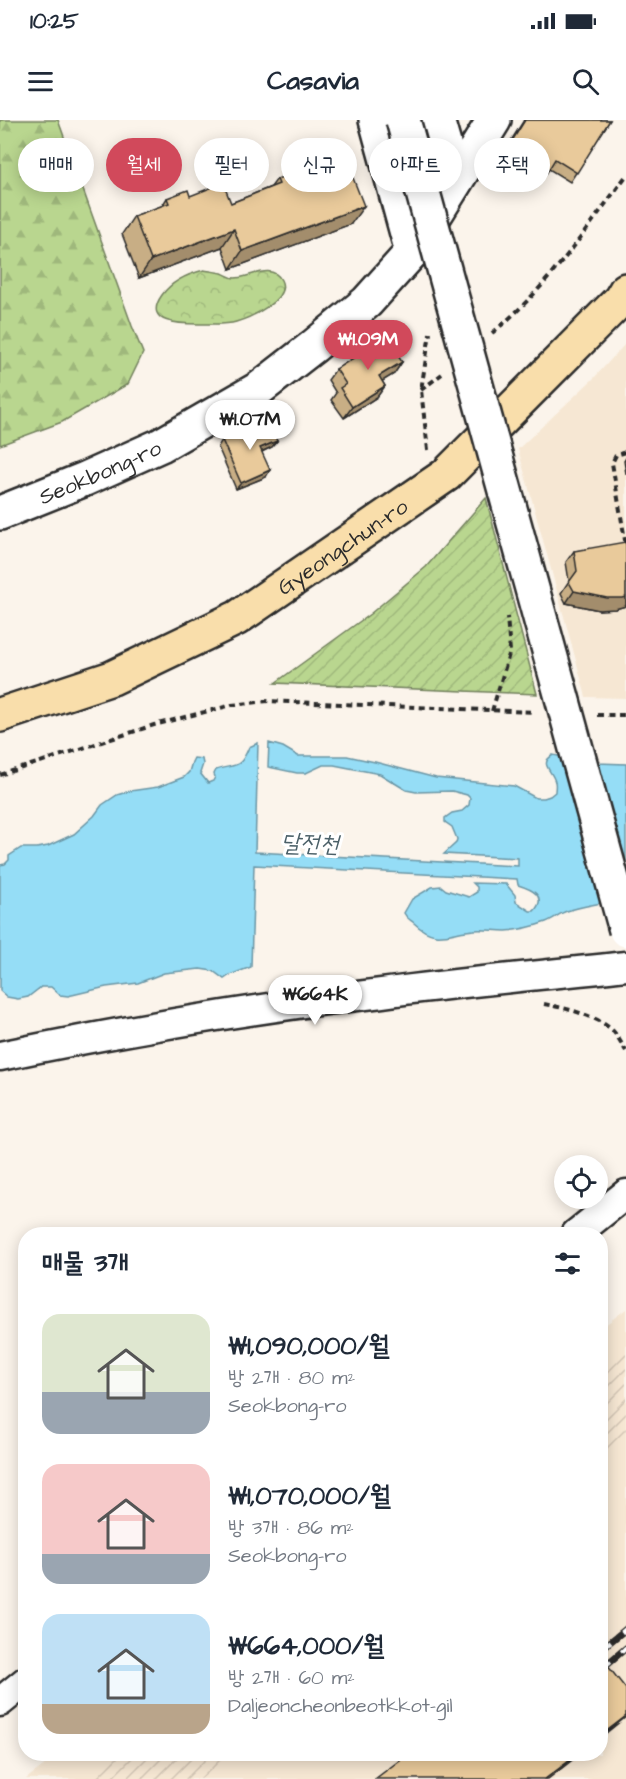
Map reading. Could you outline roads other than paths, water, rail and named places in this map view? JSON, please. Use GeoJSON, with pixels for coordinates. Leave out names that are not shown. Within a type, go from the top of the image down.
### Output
{"type":"FeatureCollection","features":[{"type":"Feature","properties":{"kind":"main road"},"geometry":{"type":"LineString","coordinates":[[376,120],[412,252]]}},
{"type":"Feature","properties":{"kind":"main road"},"geometry":{"type":"LineString","coordinates":[[403,120],[626,930]]}},
{"type":"Feature","properties":{"kind":"main road"},"geometry":{"type":"LineString","coordinates":[[437,120],[442,138]]}},
{"type":"Feature","properties":{"kind":"main road","name":"Seokbong-ro"},"geometry":{"type":"LineString","coordinates":[[462,171],[494,120]]}},
{"type":"Feature","properties":{"kind":"main road","name":"Seokbong-ro"},"geometry":{"type":"LineString","coordinates":[[0,513],[161,445],[260,388],[367,302],[412,252],[449,192]]}},
{"type":"Feature","properties":{"kind":"main road","name":"Gyeongchun-ro"},"geometry":{"type":"LineString","coordinates":[[0,715],[112,678],[237,618],[446,475],[620,300],[626,290]]}},
{"type":"Feature","properties":{"kind":"street"},"geometry":{"type":"LineString","coordinates":[[0,1056],[158,1026],[277,1007],[626,966]]}},
{"type":"Feature","properties":{"kind":"street"},"geometry":{"type":"LineString","coordinates":[[585,1227],[626,1194]]}},
{"type":"Feature","properties":{"kind":"street"},"geometry":{"type":"LineString","coordinates":[[0,1702],[18,1687]]}},
{"type":"Feature","properties":{"kind":"water"},"geometry":{"type":"Polygon","coordinates":[[[258,743],[255,852],[518,866],[518,858],[444,854],[456,843],[457,839],[452,827],[445,822],[445,818],[452,813],[462,811],[469,805],[470,798],[467,795],[452,791],[406,790],[380,774],[334,765],[323,765],[306,773],[268,767],[269,743],[283,747],[298,756],[347,756],[436,778],[514,786],[536,798],[544,798],[555,792],[554,778],[547,765],[547,761],[553,755],[597,763],[626,764],[626,899],[574,909],[546,922],[521,929],[474,930],[436,935],[422,929],[408,919],[404,913],[412,899],[432,887],[441,886],[446,890],[469,897],[477,892],[477,887],[473,883],[506,884],[515,895],[516,902],[530,911],[534,911],[538,906],[539,897],[518,885],[517,879],[254,865],[251,967],[224,979],[213,971],[200,969],[164,973],[138,983],[106,987],[68,996],[60,995],[51,987],[41,987],[28,997],[18,999],[7,997],[0,991],[0,865],[9,860],[9,856],[21,848],[48,846],[74,834],[94,816],[102,805],[117,795],[158,787],[184,777],[189,772],[194,758],[202,759],[200,773],[208,783],[213,781],[216,770],[236,765],[246,755],[249,747],[258,743]]]}},
{"type":"Feature","properties":{"kind":"railway"},"geometry":{"type":"LineString","coordinates":[[608,1644],[626,1629]]}},
{"type":"Feature","properties":{"kind":"railway"},"geometry":{"type":"LineString","coordinates":[[608,1663],[626,1648]]}},
{"type":"Feature","properties":{"kind":"water label","name":"달전천"},"geometry":{"type":"Point","coordinates":[310,843]}}]}
